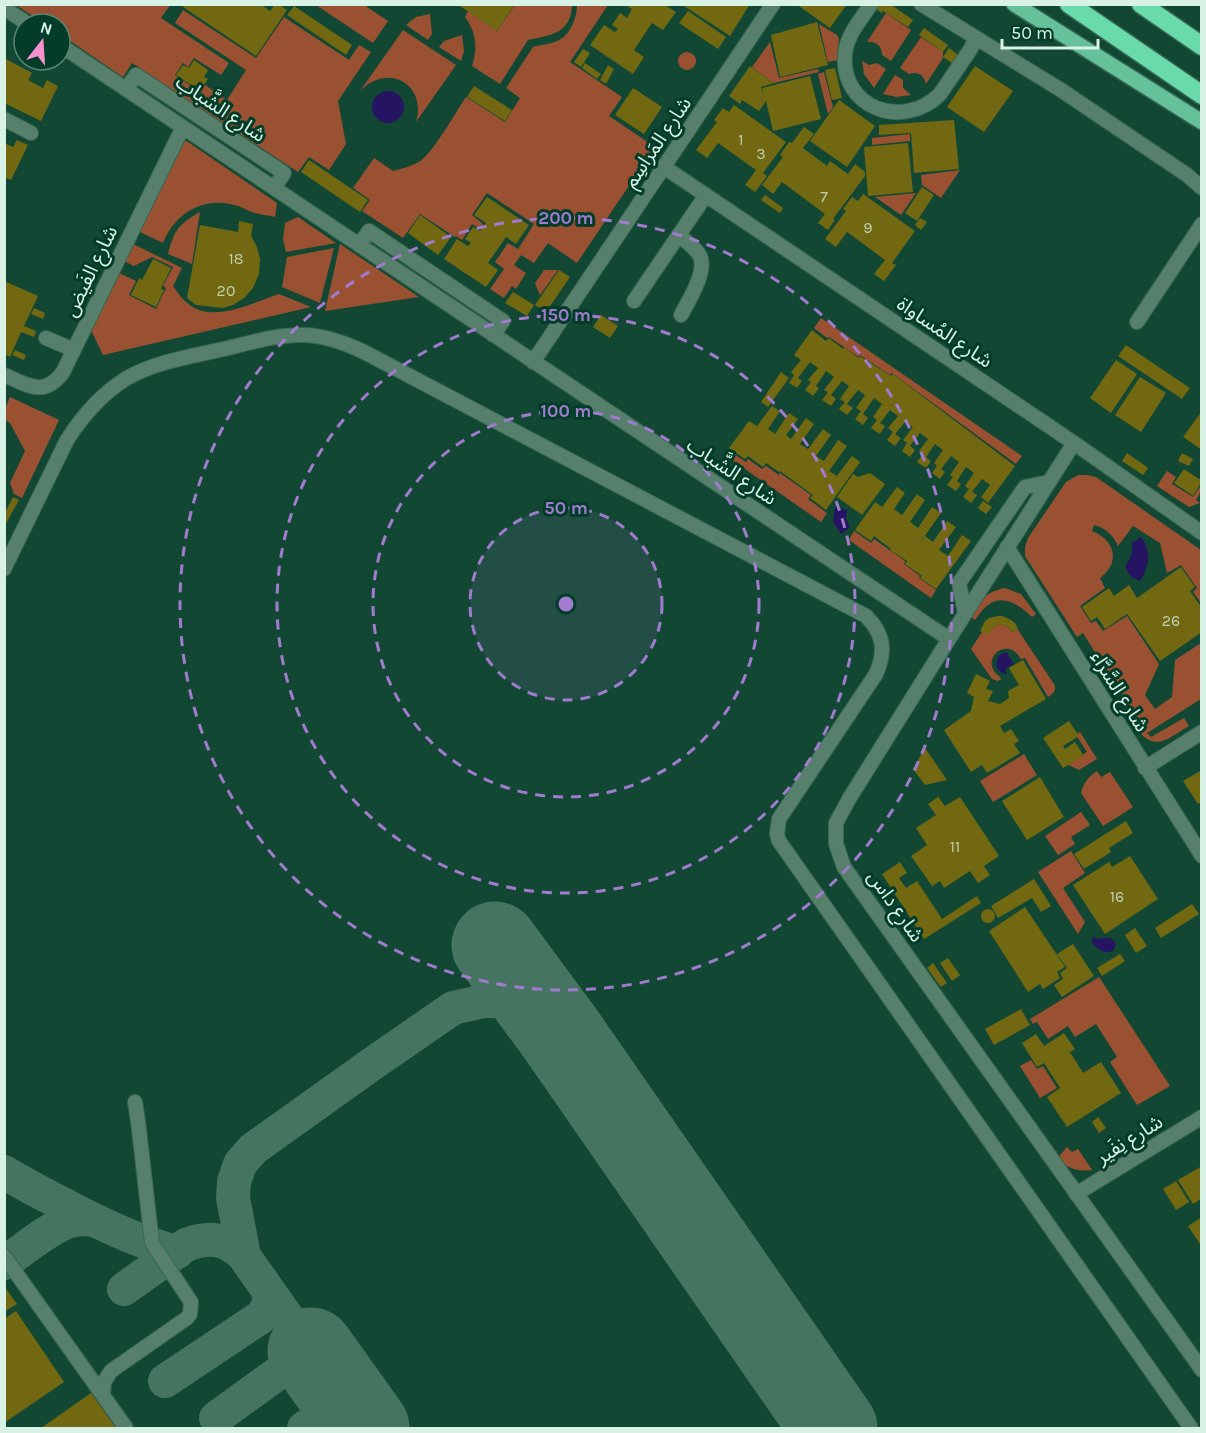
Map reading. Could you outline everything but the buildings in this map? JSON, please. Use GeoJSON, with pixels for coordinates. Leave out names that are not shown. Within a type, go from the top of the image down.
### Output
{"type":"FeatureCollection","features":[{"type":"Feature","properties":{"kind":"highway"},"geometry":{"type":"LineString","coordinates":[[1069,4],[1202,95]]}},
{"type":"Feature","properties":{"kind":"highway"},"geometry":{"type":"LineString","coordinates":[[1141,4],[1202,46]]}},
{"type":"Feature","properties":{"kind":"main road"},"geometry":{"type":"LineString","coordinates":[[1014,4],[1202,122]]}},
{"type":"Feature","properties":{"kind":"street","name":"شارع المَراسِم"},"geometry":{"type":"LineString","coordinates":[[533,362],[774,4]]}},
{"type":"Feature","properties":{"kind":"street"},"geometry":{"type":"LineString","coordinates":[[871,4],[850,36],[845,61],[849,78],[857,93],[870,104],[885,111],[902,113],[911,111],[934,100],[946,86],[976,38]]}},
{"type":"Feature","properties":{"kind":"street"},"geometry":{"type":"LineString","coordinates":[[921,4],[1061,90],[1187,175],[1202,188]]}},
{"type":"Feature","properties":{"kind":"street"},"geometry":{"type":"LineString","coordinates":[[938,4],[945,11],[946,20]]}},
{"type":"Feature","properties":{"kind":"street","name":"شارع الشَّباب"},"geometry":{"type":"LineString","coordinates":[[72,53],[949,639]]}},
{"type":"Feature","properties":{"kind":"street","name":"شارع الشَّباب"},"geometry":{"type":"LineString","coordinates":[[126,89],[136,75],[284,173],[274,188]]}},
{"type":"Feature","properties":{"kind":"street"},"geometry":{"type":"LineString","coordinates":[[4,120],[31,133]]}},
{"type":"Feature","properties":{"kind":"street","name":"شارع الفَيض"},"geometry":{"type":"LineString","coordinates":[[4,375],[32,387],[45,387],[56,382],[74,350],[183,127]]}},
{"type":"Feature","properties":{"kind":"street","name":"شارع المُساواة"},"geometry":{"type":"LineString","coordinates":[[664,167],[1074,443],[1202,533]]}},
{"type":"Feature","properties":{"kind":"street"},"geometry":{"type":"LineString","coordinates":[[634,301],[706,195]]}},
{"type":"Feature","properties":{"kind":"street"},"geometry":{"type":"LineString","coordinates":[[1137,322],[1202,224]]}},
{"type":"Feature","properties":{"kind":"street"},"geometry":{"type":"LineString","coordinates":[[679,235],[699,254],[702,265],[700,276],[681,315]]}},
{"type":"Feature","properties":{"kind":"street"},"geometry":{"type":"LineString","coordinates":[[4,569],[67,440],[79,422],[110,390],[149,368],[170,361],[274,338],[305,335],[337,340],[366,352],[866,616],[879,633],[883,654],[881,664],[779,819],[777,834],[779,841],[1191,1428]]}},
{"type":"Feature","properties":{"kind":"street"},"geometry":{"type":"LineString","coordinates":[[46,338],[74,350]]}},
{"type":"Feature","properties":{"kind":"street","name":"شارع داس"},"geometry":{"type":"LineString","coordinates":[[1074,443],[849,799],[836,823],[836,844],[844,867],[1202,1370]]}},
{"type":"Feature","properties":{"kind":"street"},"geometry":{"type":"LineString","coordinates":[[965,613],[959,583],[1025,487],[1049,482]]}},
{"type":"Feature","properties":{"kind":"street","name":"شارع السَّرَّاء"},"geometry":{"type":"LineString","coordinates":[[1007,547],[1202,856]]}},
{"type":"Feature","properties":{"kind":"street"},"geometry":{"type":"LineString","coordinates":[[1145,768],[1202,732]]}},
{"type":"Feature","properties":{"kind":"street"},"geometry":{"type":"LineString","coordinates":[[103,1396],[104,1382],[111,1371],[187,1318],[191,1309],[191,1302],[152,1243],[135,1102]]}},
{"type":"Feature","properties":{"kind":"street","name":"شارع نِفَير"},"geometry":{"type":"LineString","coordinates":[[1076,1194],[1202,1117]]}},
{"type":"Feature","properties":{"kind":"street"},"geometry":{"type":"LineString","coordinates":[[4,1256],[126,1428]]}},
{"type":"Feature","properties":{"kind":"shaded area"},"geometry":{"type":"Polygon","coordinates":[[[16,5],[170,5],[161,18],[229,63],[221,75],[194,58],[188,67],[183,63],[175,75],[200,92],[205,85],[227,100],[246,70],[175,23],[183,10],[256,58],[284,17],[349,60],[359,45],[371,52],[338,101],[346,144],[329,170],[309,157],[298,172],[132,63],[123,77],[72,42],[72,12],[27,12],[16,5]]]}},
{"type":"Feature","properties":{"kind":"shaded area"},"geometry":{"type":"Polygon","coordinates":[[[316,5],[364,5],[388,21],[373,43],[316,5]]]}},
{"type":"Feature","properties":{"kind":"shaded area"},"geometry":{"type":"Polygon","coordinates":[[[515,5],[572,5],[568,22],[559,31],[528,40],[500,84],[472,66],[475,40],[472,28],[465,17],[468,11],[497,31],[515,5]]]}},
{"type":"Feature","properties":{"kind":"shaded area"},"geometry":{"type":"Polygon","coordinates":[[[577,5],[608,5],[570,62],[622,97],[609,116],[655,147],[577,263],[548,243],[534,263],[521,255],[514,265],[526,273],[516,289],[512,286],[504,298],[490,289],[504,269],[495,262],[508,243],[518,249],[534,224],[487,193],[472,215],[483,224],[480,229],[472,224],[462,240],[420,214],[403,238],[362,211],[370,200],[353,188],[374,158],[393,171],[419,162],[438,141],[466,97],[505,122],[520,98],[506,88],[533,47],[554,42],[566,35],[574,21],[577,5]]]}},
{"type":"Feature","properties":{"kind":"shaded area"},"geometry":{"type":"Polygon","coordinates":[[[886,13],[911,30],[891,61],[882,55],[878,45],[867,42],[886,13]]]}},
{"type":"Feature","properties":{"kind":"shaded area"},"geometry":{"type":"Polygon","coordinates":[[[430,14],[432,34],[428,40],[406,25],[416,17],[430,14]]]}},
{"type":"Feature","properties":{"kind":"shaded area"},"geometry":{"type":"Polygon","coordinates":[[[819,24],[839,38],[837,60],[828,62],[819,24]]]}},
{"type":"Feature","properties":{"kind":"shaded area"},"geometry":{"type":"Polygon","coordinates":[[[403,30],[456,65],[416,122],[418,109],[416,97],[403,81],[382,78],[371,82],[360,91],[403,30]]]}},
{"type":"Feature","properties":{"kind":"shaded area"},"geometry":{"type":"Polygon","coordinates":[[[462,35],[464,51],[461,61],[439,47],[444,41],[462,35]]]}},
{"type":"Feature","properties":{"kind":"shaded area"},"geometry":{"type":"Polygon","coordinates":[[[921,37],[943,52],[943,58],[926,84],[920,74],[909,74],[900,68],[921,37]]]}},
{"type":"Feature","properties":{"kind":"shaded area"},"geometry":{"type":"Polygon","coordinates":[[[770,42],[779,78],[818,69],[819,72],[774,83],[752,67],[770,42]]]}},
{"type":"Feature","properties":{"kind":"shaded area"},"geometry":{"type":"Polygon","coordinates":[[[687,52],[693,55],[696,61],[693,67],[687,70],[681,67],[678,61],[681,55],[687,52]]]}},
{"type":"Feature","properties":{"kind":"shaded area"},"geometry":{"type":"Polygon","coordinates":[[[862,61],[869,65],[877,63],[886,69],[874,88],[864,74],[862,61]]]}},
{"type":"Feature","properties":{"kind":"shaded area"},"geometry":{"type":"Polygon","coordinates":[[[824,72],[833,107],[828,114],[818,74],[824,72]]]}},
{"type":"Feature","properties":{"kind":"shaded area"},"geometry":{"type":"Polygon","coordinates":[[[895,75],[903,80],[903,88],[911,95],[896,97],[883,94],[895,75]]]}},
{"type":"Feature","properties":{"kind":"shaded area"},"geometry":{"type":"Polygon","coordinates":[[[388,91],[399,96],[404,107],[399,118],[388,123],[377,118],[372,107],[377,96],[388,91]]]}},
{"type":"Feature","properties":{"kind":"shaded area"},"geometry":{"type":"Polygon","coordinates":[[[910,134],[910,141],[872,145],[872,138],[910,134]]]}},
{"type":"Feature","properties":{"kind":"shaded area"},"geometry":{"type":"Polygon","coordinates":[[[185,140],[277,203],[275,217],[237,206],[211,203],[201,205],[182,216],[174,224],[163,243],[140,232],[185,140]]]}},
{"type":"Feature","properties":{"kind":"shaded area"},"geometry":{"type":"Polygon","coordinates":[[[960,170],[941,198],[922,185],[921,175],[960,170]]]}},
{"type":"Feature","properties":{"kind":"shaded area"},"geometry":{"type":"Polygon","coordinates":[[[916,193],[901,215],[875,197],[916,193]]]}},
{"type":"Feature","properties":{"kind":"shaded area"},"geometry":{"type":"Polygon","coordinates":[[[200,212],[192,264],[168,254],[178,228],[200,212]]]}},
{"type":"Feature","properties":{"kind":"shaded area"},"geometry":{"type":"Polygon","coordinates":[[[298,217],[336,243],[286,252],[283,239],[285,223],[298,217]]]}},
{"type":"Feature","properties":{"kind":"shaded area"},"geometry":{"type":"Polygon","coordinates":[[[133,244],[182,268],[173,286],[183,299],[195,308],[206,312],[244,307],[279,294],[311,307],[103,355],[91,330],[119,273],[136,281],[129,295],[156,309],[166,288],[163,286],[173,267],[152,257],[134,266],[124,261],[133,244]]]}},
{"type":"Feature","properties":{"kind":"shaded area"},"geometry":{"type":"Polygon","coordinates":[[[340,244],[419,297],[325,311],[340,244]]]}},
{"type":"Feature","properties":{"kind":"shaded area"},"geometry":{"type":"Polygon","coordinates":[[[334,248],[320,303],[282,287],[287,257],[334,248]]]}},
{"type":"Feature","properties":{"kind":"shaded area"},"geometry":{"type":"Polygon","coordinates":[[[544,270],[558,270],[540,295],[535,283],[544,270]]]}},
{"type":"Feature","properties":{"kind":"shaded area"},"geometry":{"type":"Polygon","coordinates":[[[821,318],[1022,456],[1016,464],[892,373],[890,375],[860,355],[859,357],[829,337],[827,338],[814,328],[821,318]]]}},
{"type":"Feature","properties":{"kind":"shaded area"},"geometry":{"type":"Polygon","coordinates":[[[10,397],[59,420],[22,498],[14,494],[10,483],[25,451],[10,423],[5,420],[5,409],[10,397]]]}},
{"type":"Feature","properties":{"kind":"shaded area"},"geometry":{"type":"Polygon","coordinates":[[[728,450],[746,462],[748,459],[762,469],[766,466],[779,475],[780,473],[811,495],[808,499],[827,513],[821,522],[725,455],[728,450]]]}},
{"type":"Feature","properties":{"kind":"shaded area"},"geometry":{"type":"Polygon","coordinates":[[[1167,471],[1176,477],[1172,484],[1193,497],[1201,485],[1201,493],[1196,500],[1200,503],[1189,507],[1157,486],[1167,471]]]}},
{"type":"Feature","properties":{"kind":"shaded area"},"geometry":{"type":"Polygon","coordinates":[[[1078,475],[1096,477],[1201,550],[1201,603],[1193,592],[1197,588],[1181,565],[1167,573],[1160,543],[1133,526],[1118,546],[1106,530],[1094,525],[1092,531],[1106,540],[1113,558],[1107,572],[1100,578],[1105,588],[1080,606],[1091,623],[1096,621],[1103,631],[1127,616],[1159,664],[1145,695],[1155,709],[1172,697],[1175,660],[1201,643],[1201,699],[1147,733],[1151,737],[1184,718],[1189,726],[1165,740],[1151,741],[1135,727],[1124,708],[1128,705],[1083,633],[1077,637],[1025,556],[1028,538],[1066,482],[1078,475]]]}},
{"type":"Feature","properties":{"kind":"shaded area"},"geometry":{"type":"Polygon","coordinates":[[[835,507],[847,510],[846,519],[850,527],[841,534],[833,522],[835,507]]]}},
{"type":"Feature","properties":{"kind":"shaded area"},"geometry":{"type":"Polygon","coordinates":[[[854,531],[871,543],[874,539],[905,561],[904,564],[936,590],[931,598],[849,540],[854,531]]]}},
{"type":"Feature","properties":{"kind":"shaded area"},"geometry":{"type":"Polygon","coordinates":[[[1141,537],[1147,548],[1148,559],[1146,570],[1140,581],[1130,576],[1125,567],[1132,554],[1132,543],[1141,537]]]}},
{"type":"Feature","properties":{"kind":"shaded area"},"geometry":{"type":"Polygon","coordinates":[[[1005,588],[1021,594],[1036,614],[1032,617],[1012,602],[1000,600],[986,606],[975,620],[970,616],[984,598],[1005,588]]]}},
{"type":"Feature","properties":{"kind":"shaded area"},"geometry":{"type":"Polygon","coordinates":[[[1001,624],[1012,632],[1018,630],[1054,684],[1055,690],[1048,697],[1025,658],[1021,659],[1009,649],[1002,649],[997,653],[992,664],[994,671],[1001,679],[998,681],[992,679],[971,649],[982,632],[1001,624]]]}},
{"type":"Feature","properties":{"kind":"shaded area"},"geometry":{"type":"Polygon","coordinates":[[[1005,652],[1014,664],[1005,669],[1007,674],[1000,671],[996,665],[998,656],[1005,652]]]}},
{"type":"Feature","properties":{"kind":"shaded area"},"geometry":{"type":"Polygon","coordinates":[[[1080,732],[1097,759],[1079,770],[1067,764],[1087,752],[1076,735],[1080,732]]]}},
{"type":"Feature","properties":{"kind":"shaded area"},"geometry":{"type":"Polygon","coordinates":[[[1024,754],[1037,775],[993,802],[980,781],[1024,754]]]}},
{"type":"Feature","properties":{"kind":"shaded area"},"geometry":{"type":"Polygon","coordinates":[[[1097,771],[1101,777],[1110,772],[1133,807],[1103,826],[1081,793],[1087,780],[1097,771]]]}},
{"type":"Feature","properties":{"kind":"shaded area"},"geometry":{"type":"Polygon","coordinates":[[[1081,812],[1090,825],[1071,837],[1075,844],[1058,855],[1045,836],[1081,812]]]}},
{"type":"Feature","properties":{"kind":"shaded area"},"geometry":{"type":"Polygon","coordinates":[[[1071,851],[1085,873],[1063,888],[1085,922],[1078,934],[1038,872],[1071,851]]]}},
{"type":"Feature","properties":{"kind":"shaded area"},"geometry":{"type":"Polygon","coordinates":[[[1093,935],[1096,939],[1111,939],[1116,944],[1114,950],[1104,952],[1096,947],[1092,942],[1093,935]]]}},
{"type":"Feature","properties":{"kind":"shaded area"},"geometry":{"type":"Polygon","coordinates":[[[1099,977],[1170,1086],[1137,1105],[1110,1062],[1117,1057],[1096,1024],[1075,1037],[1068,1026],[1048,1039],[1037,1022],[1033,1024],[1030,1019],[1099,977]]]}},
{"type":"Feature","properties":{"kind":"shaded area"},"geometry":{"type":"Polygon","coordinates":[[[1031,1060],[1037,1069],[1043,1066],[1057,1088],[1040,1098],[1020,1066],[1031,1060]]]}},
{"type":"Feature","properties":{"kind":"shaded area"},"geometry":{"type":"Polygon","coordinates":[[[1067,1147],[1072,1152],[1078,1149],[1092,1170],[1073,1169],[1057,1159],[1067,1147]]]}},
{"type":"Feature","properties":{"kind":"taxiway"},"geometry":{"type":"LineString","coordinates":[[311,1351],[244,1256],[233,1198],[234,1182],[240,1164],[253,1149],[453,1008],[484,1001],[514,1004],[532,1013],[560,1033]]}},
{"type":"Feature","properties":{"kind":"taxiway"},"geometry":{"type":"LineString","coordinates":[[4,1172],[102,1224],[139,1240],[177,1252]]}},
{"type":"Feature","properties":{"kind":"taxiway"},"geometry":{"type":"LineString","coordinates":[[4,1263],[62,1224],[76,1220],[94,1220]]}},
{"type":"Feature","properties":{"kind":"taxiway"},"geometry":{"type":"LineString","coordinates":[[124,1289],[186,1245],[195,1242],[217,1240],[231,1245],[244,1256]]}},
{"type":"Feature","properties":{"kind":"taxiway"},"geometry":{"type":"LineString","coordinates":[[165,1381],[261,1317],[268,1304],[268,1290]]}},
{"type":"Feature","properties":{"kind":"taxiway"},"geometry":{"type":"LineString","coordinates":[[216,1418],[299,1358],[302,1346],[300,1335]]}},
{"type":"Feature","properties":{"kind":"taxiway"},"geometry":{"type":"LineString","coordinates":[[304,1428],[331,1406],[335,1384]]}},
{"type":"Feature","properties":{"kind":"runway"},"geometry":{"type":"LineString","coordinates":[[495,945],[560,1033],[834,1428]]}},
{"type":"Feature","properties":{"kind":"runway"},"geometry":{"type":"LineString","coordinates":[[311,1351],[366,1428]]}}]}
